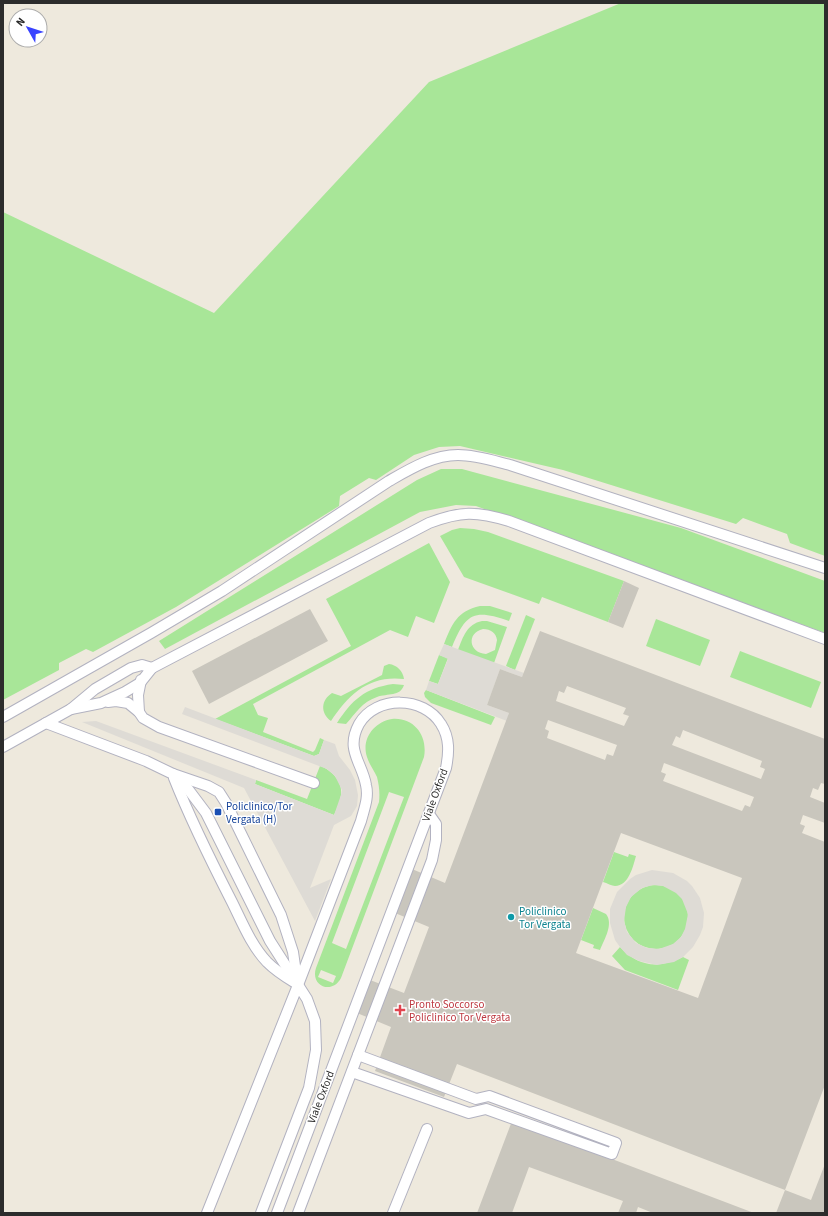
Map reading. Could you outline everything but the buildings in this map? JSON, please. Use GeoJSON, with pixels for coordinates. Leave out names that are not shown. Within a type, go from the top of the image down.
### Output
{"type":"FeatureCollection","features":[{"type":"Feature","properties":{"kind":"lane"},"geometry":{"type":"LineString","coordinates":[[3,717],[209,599],[393,478],[423,463],[442,457],[459,455],[468,456],[510,465],[825,568]]}},
{"type":"Feature","properties":{"kind":"lane"},"geometry":{"type":"LineString","coordinates":[[101,703],[140,683],[152,668],[429,523],[466,513],[479,514],[509,521],[825,639]]}},
{"type":"Feature","properties":{"kind":"lane"},"geometry":{"type":"LineString","coordinates":[[3,747],[71,709],[95,689],[131,668],[142,666],[152,668]]}},
{"type":"Feature","properties":{"kind":"lane"},"geometry":{"type":"LineString","coordinates":[[131,668],[140,672],[141,678],[138,695],[139,712]]}},
{"type":"Feature","properties":{"kind":"lane","name":"Viale Oxford"},"geometry":{"type":"LineString","coordinates":[[207,1213],[298,985],[356,834],[367,801],[365,781],[354,751],[354,736],[362,719],[378,706],[396,702],[417,706],[433,714],[445,731],[448,748],[447,762],[429,814],[277,1213]]}},
{"type":"Feature","properties":{"kind":"lane"},"geometry":{"type":"LineString","coordinates":[[71,709],[101,703],[128,703],[139,712],[143,718],[167,730],[314,783]]}},
{"type":"Feature","properties":{"kind":"lane"},"geometry":{"type":"LineString","coordinates":[[46,723],[146,761],[173,774],[208,786],[219,792],[226,803],[281,915],[293,952],[298,985]]}},
{"type":"Feature","properties":{"kind":"lane"},"geometry":{"type":"LineString","coordinates":[[173,774],[188,813],[203,845],[252,940],[273,968],[298,985]]}},
{"type":"Feature","properties":{"kind":"lane"},"geometry":{"type":"LineString","coordinates":[[173,774],[191,792],[206,813],[270,941],[298,985]]}},
{"type":"Feature","properties":{"kind":"lane"},"geometry":{"type":"LineString","coordinates":[[298,1213],[432,860],[436,840],[436,824],[429,814]]}},
{"type":"Feature","properties":{"kind":"lane","name":"Viale Oxford"},"geometry":{"type":"LineString","coordinates":[[261,1213],[304,1100],[314,1063],[317,1039],[315,1021],[310,1006],[298,985]]}},
{"type":"Feature","properties":{"kind":"lane"},"geometry":{"type":"LineString","coordinates":[[352,1072],[469,1113],[486,1109],[612,1154],[616,1143],[489,1096],[476,1099],[358,1056]]}},
{"type":"Feature","properties":{"kind":"lane"},"geometry":{"type":"LineString","coordinates":[[392,1213],[427,1129]]}},
{"type":"Feature","properties":{"kind":"green space"},"geometry":{"type":"Polygon","coordinates":[[[621,3],[825,3],[825,556],[790,543],[787,534],[743,518],[736,524],[563,470],[460,446],[439,447],[414,455],[376,480],[369,478],[340,496],[339,506],[176,607],[93,652],[86,649],[59,663],[59,670],[3,700],[3,212],[214,313],[429,82],[621,3]]]}},
{"type":"Feature","properties":{"kind":"green space"},"geometry":{"type":"Polygon","coordinates":[[[441,469],[462,469],[681,528],[825,581],[825,633],[476,506],[456,505],[420,512],[165,649],[159,641],[417,480],[441,469]]]}},
{"type":"Feature","properties":{"kind":"green space"},"geometry":{"type":"Polygon","coordinates":[[[460,528],[488,532],[624,581],[608,622],[542,597],[539,604],[464,577],[440,536],[460,528]]]}},
{"type":"Feature","properties":{"kind":"green space"},"geometry":{"type":"Polygon","coordinates":[[[429,543],[450,582],[434,623],[416,616],[408,637],[390,630],[253,704],[258,715],[268,718],[263,732],[313,752],[320,738],[324,740],[319,754],[314,756],[215,719],[351,646],[326,599],[429,543]]]}},
{"type":"Feature","properties":{"kind":"green space"},"geometry":{"type":"Polygon","coordinates":[[[480,606],[490,606],[512,613],[509,621],[487,615],[473,617],[462,627],[452,647],[444,644],[456,619],[466,611],[480,606]]]}},
{"type":"Feature","properties":{"kind":"green space"},"geometry":{"type":"Polygon","coordinates":[[[526,615],[535,619],[515,670],[506,666],[526,615]]]}},
{"type":"Feature","properties":{"kind":"green space"},"geometry":{"type":"Polygon","coordinates":[[[656,619],[710,640],[700,666],[646,646],[656,619]]]}},
{"type":"Feature","properties":{"kind":"green space"},"geometry":{"type":"Polygon","coordinates":[[[487,621],[507,627],[494,663],[458,650],[466,632],[477,623],[487,621]],[[483,629],[474,634],[472,643],[476,650],[480,653],[486,654],[495,650],[497,640],[496,635],[493,632],[483,629]]]}},
{"type":"Feature","properties":{"kind":"green space"},"geometry":{"type":"Polygon","coordinates":[[[740,651],[821,682],[811,708],[730,677],[740,651]]]}},
{"type":"Feature","properties":{"kind":"green space"},"geometry":{"type":"Polygon","coordinates":[[[439,655],[448,658],[438,684],[429,681],[439,655]]]}},
{"type":"Feature","properties":{"kind":"green space"},"geometry":{"type":"Polygon","coordinates":[[[389,664],[399,669],[404,679],[380,680],[370,683],[361,688],[345,702],[331,721],[327,718],[323,707],[328,696],[332,693],[341,696],[382,675],[384,666],[389,664]]]}},
{"type":"Feature","properties":{"kind":"green space"},"geometry":{"type":"Polygon","coordinates":[[[393,684],[404,685],[397,693],[377,697],[367,702],[346,724],[337,723],[348,708],[360,696],[383,686],[393,684]]]}},
{"type":"Feature","properties":{"kind":"green space"},"geometry":{"type":"Polygon","coordinates":[[[426,690],[495,717],[491,725],[431,703],[425,697],[424,693],[426,690]]]}},
{"type":"Feature","properties":{"kind":"green space"},"geometry":{"type":"Polygon","coordinates":[[[400,719],[407,721],[418,729],[424,742],[424,757],[341,978],[332,986],[323,986],[316,980],[316,968],[379,802],[378,780],[367,757],[366,744],[370,732],[386,721],[400,719]],[[389,792],[332,943],[346,949],[404,797],[389,792]],[[321,970],[318,977],[333,983],[336,976],[321,970]]]}},
{"type":"Feature","properties":{"kind":"green space"},"geometry":{"type":"Polygon","coordinates":[[[320,766],[329,770],[336,777],[340,786],[341,798],[334,815],[255,784],[256,780],[307,799],[320,766]]]}},
{"type":"Feature","properties":{"kind":"green space"},"geometry":{"type":"Polygon","coordinates":[[[614,852],[628,857],[629,854],[636,856],[630,875],[624,883],[612,886],[603,882],[614,852]]]}},
{"type":"Feature","properties":{"kind":"green space"},"geometry":{"type":"Polygon","coordinates":[[[656,885],[674,890],[679,894],[683,899],[688,917],[683,935],[679,940],[674,944],[656,949],[638,944],[633,940],[629,935],[624,917],[629,899],[633,894],[638,890],[656,885]]]}},
{"type":"Feature","properties":{"kind":"green space"},"geometry":{"type":"Polygon","coordinates":[[[593,908],[606,914],[609,922],[608,932],[600,950],[593,948],[594,945],[581,940],[593,908]]]}},
{"type":"Feature","properties":{"kind":"green space"},"geometry":{"type":"Polygon","coordinates":[[[620,947],[634,959],[649,964],[665,963],[683,957],[689,960],[678,990],[625,970],[612,956],[620,947]]]}},
{"type":"Feature","properties":{"kind":"shaded area"},"geometry":{"type":"Polygon","coordinates":[[[444,644],[524,673],[522,677],[500,669],[487,705],[509,713],[507,721],[426,690],[429,681],[438,684],[448,659],[439,655],[444,644]]]}},
{"type":"Feature","properties":{"kind":"shaded area"},"geometry":{"type":"Polygon","coordinates":[[[185,707],[314,756],[319,754],[324,740],[335,744],[339,756],[350,770],[355,780],[358,795],[357,806],[351,816],[334,825],[310,888],[331,879],[315,921],[244,788],[82,722],[96,721],[256,780],[255,784],[334,815],[342,790],[335,776],[327,769],[182,714],[185,707]]]}},
{"type":"Feature","properties":{"kind":"shaded area"},"geometry":{"type":"Polygon","coordinates":[[[652,870],[673,873],[687,881],[700,898],[704,913],[703,927],[700,935],[693,947],[683,957],[674,962],[657,965],[639,961],[627,955],[615,940],[610,923],[610,909],[617,892],[636,875],[652,870]],[[653,885],[642,888],[631,897],[626,907],[624,921],[627,932],[636,943],[647,948],[659,949],[673,944],[681,937],[685,929],[688,914],[682,899],[676,893],[663,886],[653,885]]]}},
{"type":"Feature","properties":{"kind":"place","name":"Policlinico/Tor Vergata (H)"},"geometry":{"type":"Point","coordinates":[218,812]}},
{"type":"Feature","properties":{"kind":"place","name":"Policlinico Tor Vergata"},"geometry":{"type":"Point","coordinates":[511,917]}},
{"type":"Feature","properties":{"kind":"place","name":"Pronto Soccorso Policlinico Tor Vergata"},"geometry":{"type":"Point","coordinates":[400,1010]}}]}
